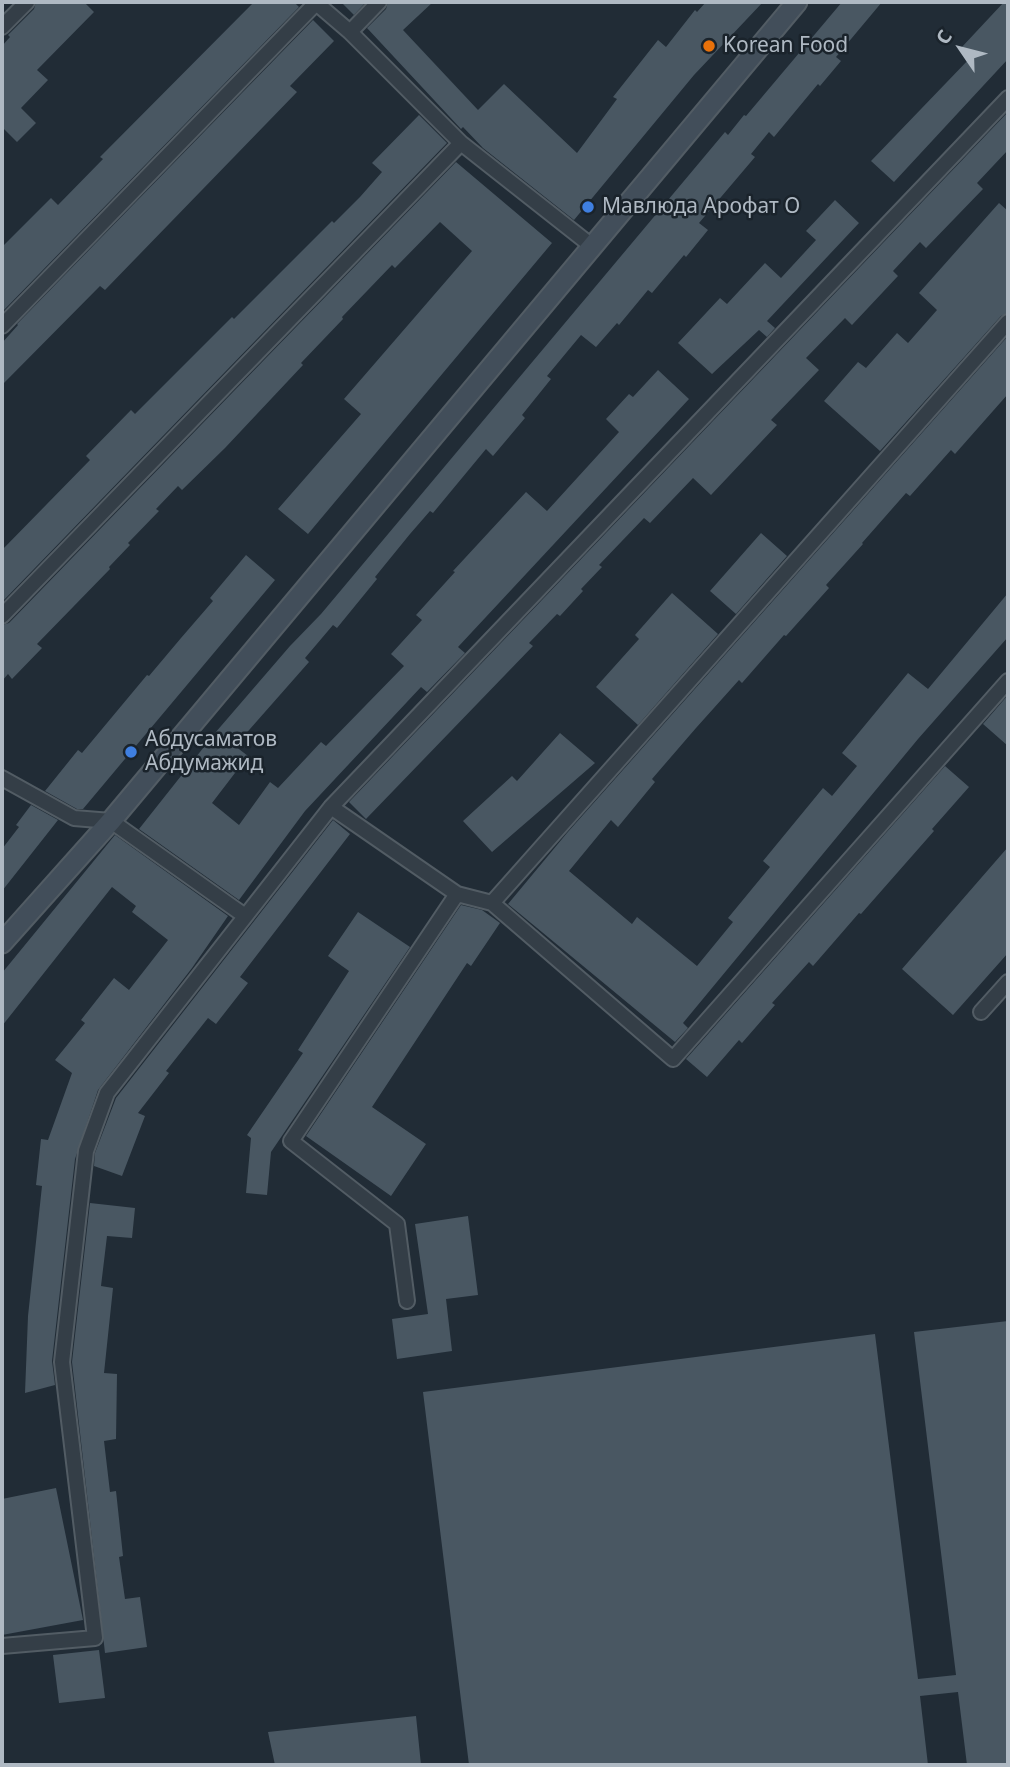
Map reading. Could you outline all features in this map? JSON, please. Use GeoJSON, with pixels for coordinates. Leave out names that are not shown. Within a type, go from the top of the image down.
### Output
{"type":"FeatureCollection","features":[{"type":"Feature","properties":{"kind":"main road"},"geometry":{"type":"LineString","coordinates":[[2,943],[111,821],[797,2]]}},
{"type":"Feature","properties":{"kind":"street"},"geometry":{"type":"LineString","coordinates":[[2,27],[27,2]]}},
{"type":"Feature","properties":{"kind":"street"},"geometry":{"type":"LineString","coordinates":[[2,326],[315,2],[350,32],[461,143],[593,247]]}},
{"type":"Feature","properties":{"kind":"street"},"geometry":{"type":"LineString","coordinates":[[350,32],[379,2]]}},
{"type":"Feature","properties":{"kind":"street"},"geometry":{"type":"LineString","coordinates":[[2,1646],[95,1638],[62,1362],[86,1151],[107,1093],[331,807],[1008,97]]}},
{"type":"Feature","properties":{"kind":"street"},"geometry":{"type":"LineString","coordinates":[[2,616],[461,143]]}},
{"type":"Feature","properties":{"kind":"street"},"geometry":{"type":"LineString","coordinates":[[492,903],[1008,322]]}},
{"type":"Feature","properties":{"kind":"street"},"geometry":{"type":"LineString","coordinates":[[331,807],[457,894],[492,903],[673,1059],[1008,681]]}},
{"type":"Feature","properties":{"kind":"street"},"geometry":{"type":"LineString","coordinates":[[2,778],[74,818],[111,821],[246,916]]}},
{"type":"Feature","properties":{"kind":"street"},"geometry":{"type":"LineString","coordinates":[[407,1301],[397,1224],[290,1141],[457,894]]}},
{"type":"Feature","properties":{"kind":"street"},"geometry":{"type":"LineString","coordinates":[[981,1012],[1008,982]]}},
{"type":"Feature","properties":{"kind":"building"},"geometry":{"type":"Polygon","coordinates":[[[36,2],[84,2],[94,12],[37,70],[48,80],[21,108],[36,123],[17,142],[2,127],[2,46],[10,37],[8,35],[34,9],[36,2]]]}},
{"type":"Feature","properties":{"kind":"building"},"geometry":{"type":"Polygon","coordinates":[[[254,2],[294,2],[299,7],[3,311],[2,247],[51,198],[58,205],[103,159],[100,157],[254,2]]]}},
{"type":"Feature","properties":{"kind":"building"},"geometry":{"type":"Polygon","coordinates":[[[341,2],[366,2],[354,15],[341,2]]]}},
{"type":"Feature","properties":{"kind":"building"},"geometry":{"type":"Polygon","coordinates":[[[388,2],[433,2],[403,30],[478,110],[504,84],[577,153],[617,99],[613,97],[658,40],[666,47],[695,10],[697,12],[706,2],[763,2],[694,75],[574,220],[483,148],[463,127],[461,129],[367,28],[386,9],[388,2]]]}},
{"type":"Feature","properties":{"kind":"building"},"geometry":{"type":"Polygon","coordinates":[[[842,2],[882,2],[836,57],[841,61],[820,86],[818,84],[774,137],[769,132],[751,154],[755,157],[699,223],[708,230],[686,257],[684,255],[652,293],[648,290],[619,325],[617,323],[596,347],[581,335],[547,376],[551,379],[522,415],[525,418],[493,456],[486,449],[433,513],[430,511],[410,534],[337,628],[333,625],[305,658],[309,662],[235,746],[248,756],[212,803],[239,825],[270,782],[278,788],[321,742],[326,746],[404,666],[391,654],[422,620],[416,615],[455,572],[453,571],[526,492],[547,511],[619,432],[606,419],[629,394],[633,397],[658,370],[689,399],[458,647],[465,653],[427,692],[421,687],[305,811],[239,900],[139,829],[215,733],[321,614],[725,132],[728,135],[744,115],[746,116],[842,2]]]}},
{"type":"Feature","properties":{"kind":"building"},"geometry":{"type":"Polygon","coordinates":[[[1004,2],[1008,2],[1008,59],[894,182],[871,161],[971,57],[961,48],[1004,2]]]}},
{"type":"Feature","properties":{"kind":"building"},"geometry":{"type":"Polygon","coordinates":[[[313,20],[334,41],[290,86],[297,92],[105,290],[100,286],[2,385],[2,343],[17,324],[313,20]]]}},
{"type":"Feature","properties":{"kind":"building"},"geometry":{"type":"Polygon","coordinates":[[[1008,112],[1008,150],[977,183],[983,189],[926,248],[920,242],[893,271],[898,276],[852,325],[845,318],[806,358],[819,370],[771,420],[777,425],[711,495],[693,478],[650,523],[644,518],[599,565],[602,567],[560,616],[557,614],[529,643],[533,646],[366,819],[349,802],[1008,112]]]}},
{"type":"Feature","properties":{"kind":"building"},"geometry":{"type":"Polygon","coordinates":[[[419,115],[447,143],[2,602],[2,550],[90,460],[86,456],[131,410],[135,414],[232,317],[234,319],[332,221],[334,223],[360,197],[382,172],[372,163],[419,115]]]}},
{"type":"Feature","properties":{"kind":"building"},"geometry":{"type":"Polygon","coordinates":[[[456,162],[552,243],[308,534],[278,509],[361,414],[344,399],[472,251],[440,222],[395,268],[392,265],[342,317],[301,363],[303,365],[225,448],[182,490],[178,486],[156,509],[159,511],[128,543],[130,545],[110,569],[37,644],[42,648],[12,679],[8,674],[2,681],[2,625],[9,623],[456,162]]]}},
{"type":"Feature","properties":{"kind":"building"},"geometry":{"type":"Polygon","coordinates":[[[835,200],[859,223],[767,321],[775,328],[767,337],[759,330],[712,374],[678,343],[720,298],[727,304],[765,263],[781,278],[816,240],[806,231],[835,200]]]}},
{"type":"Feature","properties":{"kind":"building"},"geometry":{"type":"Polygon","coordinates":[[[999,203],[1008,211],[1008,313],[1001,316],[880,451],[824,401],[858,362],[866,368],[897,333],[908,343],[937,310],[919,293],[999,203]]]}},
{"type":"Feature","properties":{"kind":"building"},"geometry":{"type":"Polygon","coordinates":[[[1008,336],[1008,394],[955,454],[951,450],[910,496],[906,493],[826,585],[829,588],[742,683],[739,680],[652,779],[655,782],[618,827],[611,820],[569,871],[632,924],[637,917],[697,966],[733,922],[728,918],[770,867],[763,861],[823,788],[832,796],[857,766],[842,753],[908,673],[928,689],[1008,593],[1008,637],[918,739],[683,1023],[688,1028],[675,1042],[508,904],[567,833],[1008,336]]]}},
{"type":"Feature","properties":{"kind":"building"},"geometry":{"type":"Polygon","coordinates":[[[761,533],[787,556],[736,614],[710,591],[761,533]]]}},
{"type":"Feature","properties":{"kind":"building"},"geometry":{"type":"Polygon","coordinates":[[[246,555],[275,580],[83,809],[77,809],[45,791],[78,750],[82,753],[213,601],[210,598],[246,555]]]}},
{"type":"Feature","properties":{"kind":"building"},"geometry":{"type":"Polygon","coordinates":[[[672,593],[718,634],[638,725],[596,687],[639,639],[635,635],[672,593]]]}},
{"type":"Feature","properties":{"kind":"building"},"geometry":{"type":"Polygon","coordinates":[[[1008,695],[1008,746],[983,724],[1008,695]]]}},
{"type":"Feature","properties":{"kind":"building"},"geometry":{"type":"Polygon","coordinates":[[[560,733],[595,763],[492,852],[463,821],[512,776],[517,781],[560,733]]]}},
{"type":"Feature","properties":{"kind":"building"},"geometry":{"type":"Polygon","coordinates":[[[945,766],[969,787],[861,914],[859,913],[813,966],[809,962],[772,1003],[775,1005],[742,1043],[739,1040],[707,1077],[686,1059],[945,766]]]}},
{"type":"Feature","properties":{"kind":"building"},"geometry":{"type":"Polygon","coordinates":[[[31,805],[58,820],[2,891],[2,849],[31,805]]]}},
{"type":"Feature","properties":{"kind":"building"},"geometry":{"type":"Polygon","coordinates":[[[333,820],[350,834],[240,977],[248,983],[216,1024],[208,1018],[166,1071],[169,1073],[138,1113],[145,1116],[122,1176],[94,1166],[95,1153],[116,1098],[333,820]]]}},
{"type":"Feature","properties":{"kind":"building"},"geometry":{"type":"Polygon","coordinates":[[[115,835],[228,916],[192,968],[98,1090],[75,1159],[52,1361],[55,1385],[25,1393],[28,1316],[42,1186],[36,1185],[41,1139],[48,1140],[72,1073],[55,1060],[85,1023],[81,1020],[114,978],[129,990],[168,940],[132,912],[136,906],[112,887],[2,1026],[2,973],[115,835]]]}},
{"type":"Feature","properties":{"kind":"building"},"geometry":{"type":"Polygon","coordinates":[[[1008,847],[1008,953],[953,1015],[902,969],[1008,847]]]}},
{"type":"Feature","properties":{"kind":"building"},"geometry":{"type":"Polygon","coordinates":[[[461,905],[482,910],[500,923],[471,966],[467,963],[372,1107],[426,1144],[391,1196],[306,1136],[461,905]]]}},
{"type":"Feature","properties":{"kind":"building"},"geometry":{"type":"Polygon","coordinates":[[[358,912],[410,947],[271,1152],[267,1195],[246,1193],[251,1138],[247,1135],[303,1053],[298,1050],[349,971],[328,956],[358,912]]]}},
{"type":"Feature","properties":{"kind":"building"},"geometry":{"type":"Polygon","coordinates":[[[90,1203],[135,1208],[132,1238],[107,1236],[101,1286],[113,1288],[104,1373],[117,1374],[116,1439],[104,1441],[110,1492],[116,1491],[123,1556],[119,1557],[125,1599],[140,1597],[147,1647],[105,1653],[72,1362],[90,1203]]]}},
{"type":"Feature","properties":{"kind":"building"},"geometry":{"type":"Polygon","coordinates":[[[468,1216],[478,1295],[446,1299],[452,1351],[397,1359],[392,1319],[428,1314],[415,1224],[468,1216]]]}},
{"type":"Feature","properties":{"kind":"building"},"geometry":{"type":"Polygon","coordinates":[[[1008,1321],[1008,1765],[967,1765],[958,1692],[920,1696],[928,1765],[469,1765],[423,1392],[875,1334],[918,1679],[956,1675],[914,1332],[1008,1321]]]}},
{"type":"Feature","properties":{"kind":"building"},"geometry":{"type":"Polygon","coordinates":[[[56,1488],[83,1620],[2,1635],[2,1499],[56,1488]]]}},
{"type":"Feature","properties":{"kind":"building"},"geometry":{"type":"Polygon","coordinates":[[[99,1650],[105,1698],[59,1703],[53,1655],[99,1650]]]}},
{"type":"Feature","properties":{"kind":"building"},"geometry":{"type":"Polygon","coordinates":[[[416,1716],[421,1765],[275,1765],[268,1732],[416,1716]]]}},
{"type":"Feature","properties":{"kind":"place","name":"Korean Food"},"geometry":{"type":"Point","coordinates":[709,46]}},
{"type":"Feature","properties":{"kind":"place","name":"Мавлюда Арофат О"},"geometry":{"type":"Point","coordinates":[588,207]}},
{"type":"Feature","properties":{"kind":"place","name":"Абдусаматов Абдумажид"},"geometry":{"type":"Point","coordinates":[131,752]}}]}
